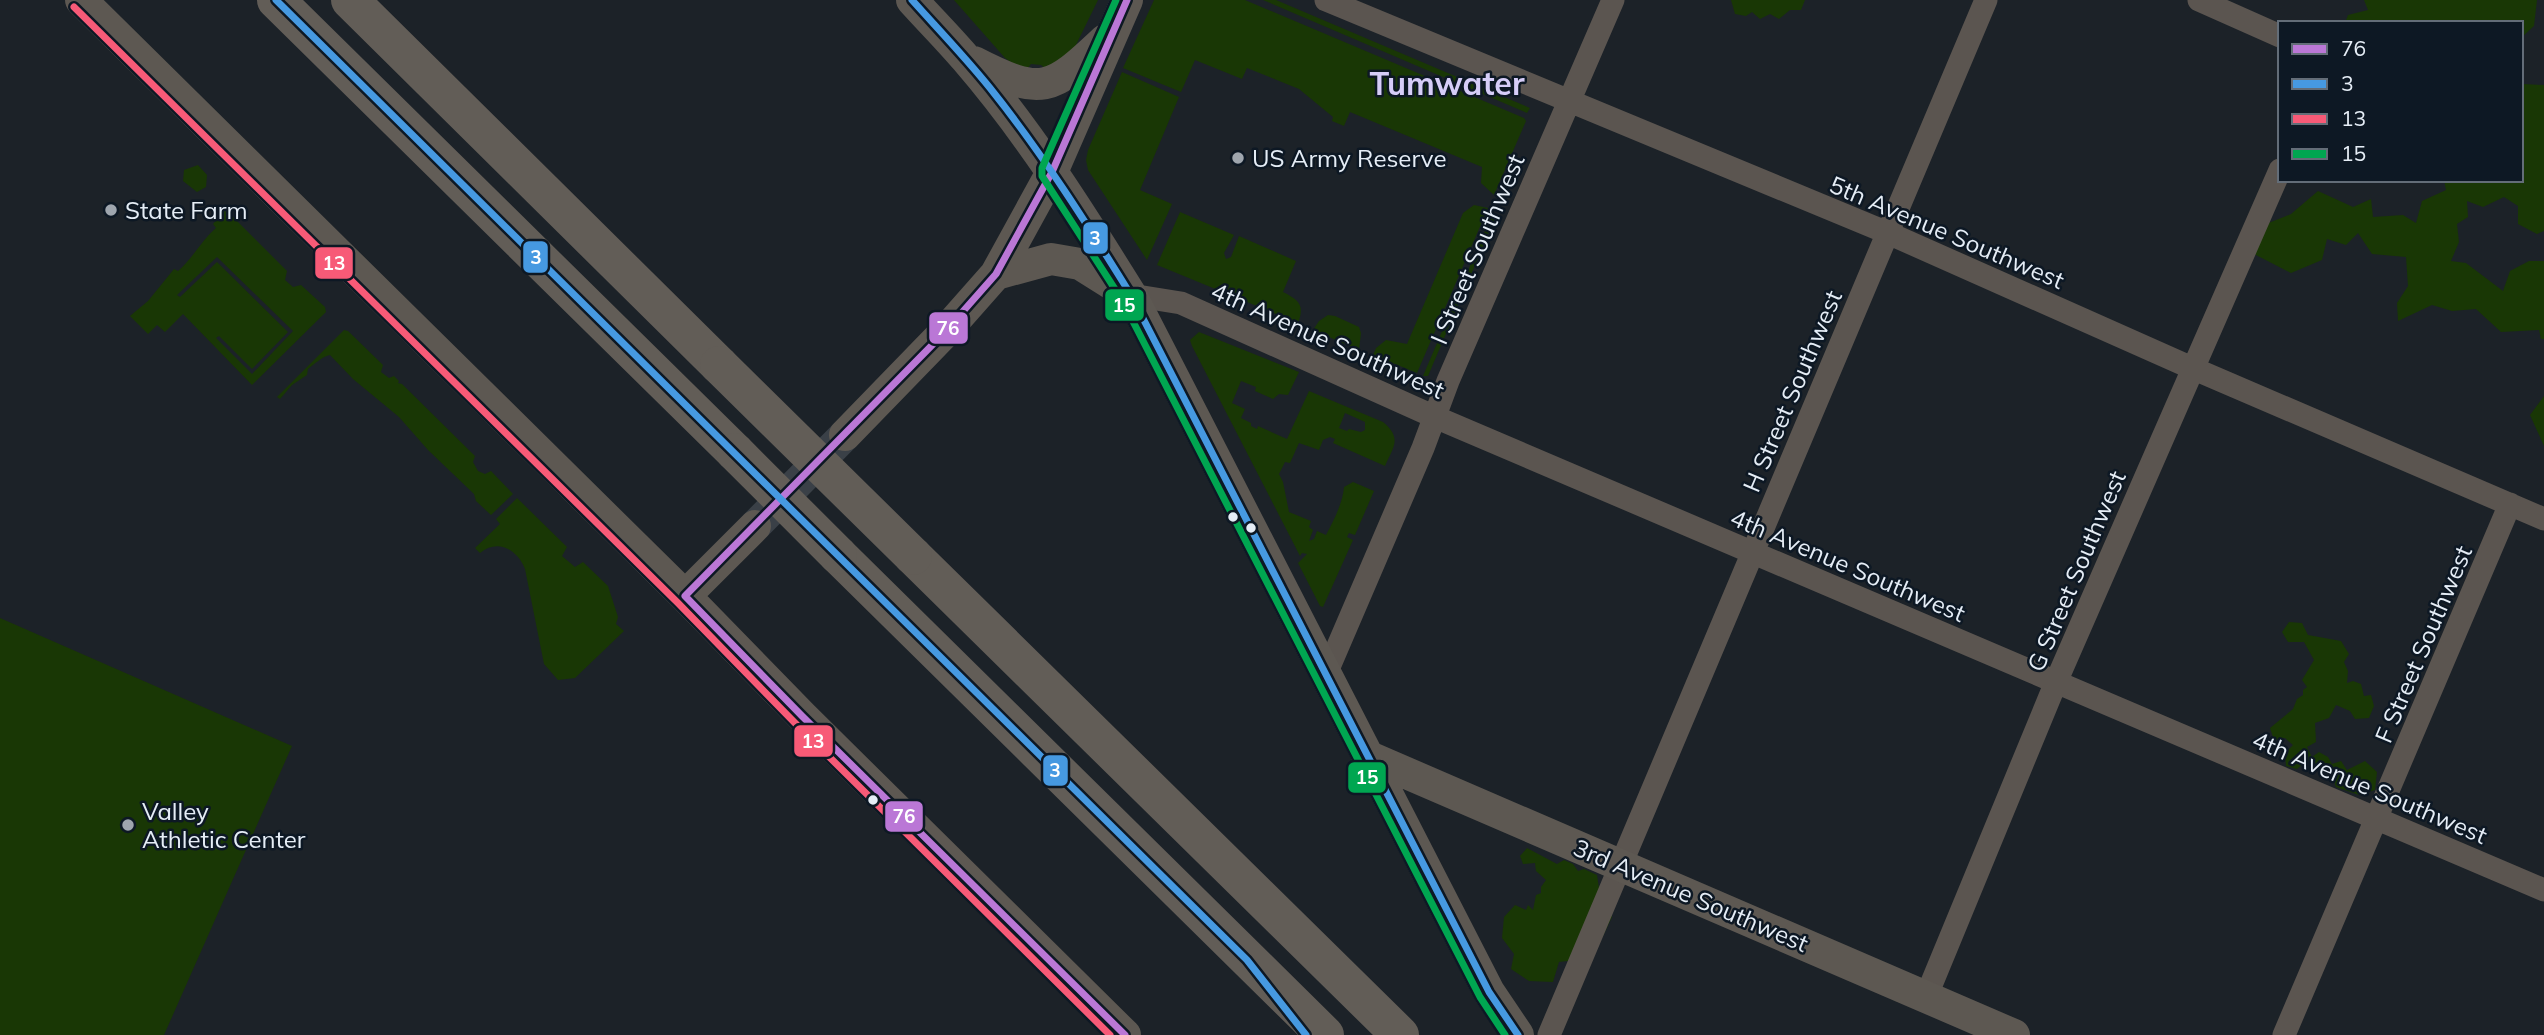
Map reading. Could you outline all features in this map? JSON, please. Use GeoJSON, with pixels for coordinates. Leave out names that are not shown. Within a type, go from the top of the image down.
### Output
{"type":"FeatureCollection","features":[{"type":"Feature","properties":{"kind":"highway"},"geometry":{"type":"LineString","coordinates":[[276,0],[1325,1035]]}},
{"type":"Feature","properties":{"kind":"highway"},"geometry":{"type":"LineString","coordinates":[[350,0],[1400,1035]]}},
{"type":"Feature","properties":{"kind":"highway"},"geometry":{"type":"LineString","coordinates":[[1247,960],[1306,1035]]}},
{"type":"Feature","properties":{"kind":"street"},"geometry":{"type":"LineString","coordinates":[[80,0],[685,596],[802,716],[1125,1035]]}},
{"type":"Feature","properties":{"kind":"street"},"geometry":{"type":"LineString","coordinates":[[912,0],[966,58],[1026,135],[1081,214],[1130,295],[1489,992],[1518,1035]]}},
{"type":"Feature","properties":{"kind":"street"},"geometry":{"type":"LineString","coordinates":[[845,435],[943,334],[996,274],[1052,172],[1127,0]]}},
{"type":"Feature","properties":{"kind":"street","name":"5th Avenue Southwest"},"geometry":{"type":"LineString","coordinates":[[1326,0],[1888,233],[2192,368],[2544,519]]}},
{"type":"Feature","properties":{"kind":"street","name":"I Street Southwest"},"geometry":{"type":"LineString","coordinates":[[1326,674],[1448,381],[1613,0]]}},
{"type":"Feature","properties":{"kind":"street","name":"H Street Southwest"},"geometry":{"type":"LineString","coordinates":[[1549,1035],[1986,0]]}},
{"type":"Feature","properties":{"kind":"street"},"geometry":{"type":"LineString","coordinates":[[2199,0],[2278,35]]}},
{"type":"Feature","properties":{"kind":"street"},"geometry":{"type":"LineString","coordinates":[[966,58],[1004,78],[1024,84],[1039,84],[1058,80],[1073,70],[1111,34]]}},
{"type":"Feature","properties":{"kind":"street","name":"G Street Southwest"},"geometry":{"type":"LineString","coordinates":[[1926,997],[2056,682],[2278,174]]}},
{"type":"Feature","properties":{"kind":"street"},"geometry":{"type":"LineString","coordinates":[[996,274],[1055,260],[1080,264],[1130,295]]}},
{"type":"Feature","properties":{"kind":"street","name":"4th Avenue Southwest"},"geometry":{"type":"LineString","coordinates":[[1130,295],[1181,303],[1435,417],[2544,890]]}},
{"type":"Feature","properties":{"kind":"street","name":"F Street Southwest"},"geometry":{"type":"LineString","coordinates":[[2284,1035],[2510,504]]}},
{"type":"Feature","properties":{"kind":"street"},"geometry":{"type":"LineString","coordinates":[[685,596],[755,526]]}},
{"type":"Feature","properties":{"kind":"street","name":"3rd Avenue Southwest"},"geometry":{"type":"LineString","coordinates":[[1367,756],[2014,1035]]}},
{"type":"Feature","properties":{"kind":"green space"},"geometry":{"type":"Polygon","coordinates":[[[954,0],[1098,0],[1075,47],[1065,60],[1045,68],[1031,64],[1028,68],[1015,65],[1005,58],[954,0]]]}},
{"type":"Feature","properties":{"kind":"green space"},"geometry":{"type":"Polygon","coordinates":[[[1154,0],[1245,0],[1524,118],[1526,121],[1494,195],[1481,183],[1482,167],[1350,112],[1344,126],[1332,121],[1333,117],[1299,89],[1247,68],[1242,79],[1195,60],[1181,92],[1123,68],[1154,0]]]}},
{"type":"Feature","properties":{"kind":"green space"},"geometry":{"type":"Polygon","coordinates":[[[1263,0],[1276,0],[1530,108],[1527,113],[1263,0]]]}},
{"type":"Feature","properties":{"kind":"green space"},"geometry":{"type":"Polygon","coordinates":[[[1731,0],[1805,0],[1801,10],[1790,10],[1779,19],[1770,14],[1760,19],[1752,12],[1746,16],[1735,14],[1731,0]]]}},
{"type":"Feature","properties":{"kind":"green space"},"geometry":{"type":"Polygon","coordinates":[[[2364,0],[2537,0],[2534,26],[2523,36],[2523,21],[2346,21],[2348,15],[2368,10],[2364,0]]]}},
{"type":"Feature","properties":{"kind":"green space"},"geometry":{"type":"Polygon","coordinates":[[[1122,72],[1179,97],[1140,190],[1172,204],[1147,260],[1088,170],[1086,160],[1122,72]]]}},
{"type":"Feature","properties":{"kind":"green space"},"geometry":{"type":"Polygon","coordinates":[[[2523,84],[2544,85],[2544,231],[2537,234],[2518,224],[2518,206],[2504,197],[2483,207],[2467,201],[2468,217],[2457,224],[2459,242],[2451,261],[2466,263],[2503,291],[2510,271],[2529,261],[2544,261],[2544,339],[2541,339],[2539,330],[2501,332],[2476,309],[2452,311],[2432,305],[2398,321],[2397,303],[2408,286],[2406,257],[2372,254],[2358,233],[2346,245],[2327,239],[2322,260],[2291,273],[2254,254],[2266,224],[2291,214],[2318,191],[2353,207],[2371,199],[2373,217],[2403,215],[2416,223],[2422,201],[2446,190],[2444,182],[2523,182],[2523,84]]]}},
{"type":"Feature","properties":{"kind":"green space"},"geometry":{"type":"Polygon","coordinates":[[[198,165],[207,175],[206,187],[197,192],[183,181],[184,170],[198,165]]]}},
{"type":"Feature","properties":{"kind":"green space"},"geometry":{"type":"Polygon","coordinates":[[[1474,205],[1488,208],[1417,373],[1373,355],[1376,348],[1386,340],[1407,344],[1463,213],[1474,205]]]}},
{"type":"Feature","properties":{"kind":"green space"},"geometry":{"type":"Polygon","coordinates":[[[224,211],[228,212],[287,271],[285,280],[293,287],[301,285],[325,307],[326,312],[252,385],[183,314],[165,332],[157,325],[148,334],[130,316],[148,301],[174,269],[178,271],[188,261],[216,228],[213,224],[224,211]],[[217,257],[177,295],[180,297],[217,262],[288,332],[252,369],[219,336],[216,338],[252,374],[293,331],[217,257]]]}},
{"type":"Feature","properties":{"kind":"green space"},"geometry":{"type":"Polygon","coordinates":[[[1180,212],[1234,235],[1224,253],[1226,259],[1231,257],[1239,236],[1296,261],[1283,292],[1301,307],[1298,323],[1157,265],[1180,212]]]}},
{"type":"Feature","properties":{"kind":"green space"},"geometry":{"type":"Polygon","coordinates":[[[1493,212],[1495,218],[1428,376],[1423,376],[1493,212]]]}},
{"type":"Feature","properties":{"kind":"green space"},"geometry":{"type":"Polygon","coordinates":[[[1328,315],[1359,327],[1359,350],[1313,330],[1319,321],[1328,315]]]}},
{"type":"Feature","properties":{"kind":"green space"},"geometry":{"type":"Polygon","coordinates":[[[344,330],[383,365],[381,372],[389,378],[394,376],[398,383],[475,456],[473,462],[478,471],[485,474],[491,471],[513,494],[491,515],[399,417],[353,379],[330,355],[308,369],[307,375],[292,385],[280,399],[277,397],[344,330]]]}},
{"type":"Feature","properties":{"kind":"green space"},"geometry":{"type":"Polygon","coordinates":[[[1199,332],[1299,372],[1288,395],[1279,394],[1273,399],[1255,391],[1256,387],[1241,381],[1232,403],[1245,409],[1241,418],[1257,429],[1258,426],[1287,439],[1309,391],[1383,422],[1393,433],[1394,442],[1385,466],[1333,443],[1335,439],[1330,437],[1323,440],[1319,450],[1299,443],[1290,463],[1285,462],[1279,474],[1289,512],[1311,521],[1309,527],[1313,530],[1309,541],[1314,539],[1317,531],[1326,535],[1340,505],[1344,487],[1353,482],[1374,491],[1355,535],[1349,533],[1347,537],[1353,540],[1323,607],[1320,606],[1298,563],[1307,554],[1302,553],[1300,556],[1190,340],[1199,332]],[[1345,413],[1339,428],[1361,432],[1365,430],[1365,422],[1345,413]]]}},
{"type":"Feature","properties":{"kind":"green space"},"geometry":{"type":"Polygon","coordinates":[[[2544,396],[2544,446],[2530,415],[2544,396]]]}},
{"type":"Feature","properties":{"kind":"green space"},"geometry":{"type":"Polygon","coordinates":[[[517,498],[567,547],[562,556],[575,567],[583,562],[608,586],[618,617],[616,624],[624,631],[575,678],[558,680],[544,664],[525,569],[518,556],[500,546],[480,553],[475,548],[500,524],[496,519],[517,498]]]}},
{"type":"Feature","properties":{"kind":"green space","name":"Valley Athletic Center"},"geometry":{"type":"Polygon","coordinates":[[[0,618],[292,746],[164,1035],[0,1035],[0,618]]]}},
{"type":"Feature","properties":{"kind":"green space"},"geometry":{"type":"Polygon","coordinates":[[[2289,622],[2302,623],[2308,635],[2341,641],[2349,654],[2344,662],[2348,671],[2347,683],[2353,681],[2361,684],[2364,696],[2371,695],[2374,706],[2369,718],[2355,719],[2350,711],[2336,705],[2329,718],[2315,723],[2316,742],[2307,747],[2312,757],[2319,752],[2328,757],[2332,764],[2341,761],[2347,770],[2365,761],[2377,772],[2375,790],[2359,795],[2336,787],[2330,771],[2313,769],[2308,760],[2297,769],[2286,766],[2285,753],[2293,745],[2285,738],[2274,740],[2270,728],[2293,709],[2297,699],[2303,695],[2303,690],[2307,687],[2302,680],[2314,660],[2304,642],[2288,642],[2282,632],[2289,622]]]}},
{"type":"Feature","properties":{"kind":"green space"},"geometry":{"type":"Polygon","coordinates":[[[1527,848],[1557,864],[1564,860],[1573,864],[1578,871],[1584,869],[1597,875],[1599,888],[1606,893],[1612,917],[1603,936],[1576,960],[1559,962],[1553,982],[1529,981],[1511,969],[1514,954],[1502,938],[1504,917],[1515,905],[1526,910],[1528,905],[1533,910],[1536,895],[1541,893],[1541,887],[1546,880],[1536,871],[1535,863],[1523,864],[1520,856],[1527,848]]]}},
{"type":"Feature","properties":{"kind":"tunnel"},"geometry":{"type":"LineString","coordinates":[[755,526],[845,435]]}},
{"type":"Feature","properties":{"kind":"transit line","name":"3"},"geometry":{"type":"LineString","coordinates":[[276,0],[1247,960],[1306,1035]]}},
{"type":"Feature","properties":{"kind":"transit line","name":"3"},"geometry":{"type":"LineString","coordinates":[[912,0],[971,65],[1028,138],[1064,189],[1131,295],[1489,992],[1518,1035]]}},
{"type":"Feature","properties":{"kind":"transit line","name":"15"},"geometry":{"type":"LineString","coordinates":[[1116,0],[1042,168],[1042,176],[1122,300],[1480,997],[1505,1035]]}},
{"type":"Feature","properties":{"kind":"transit line","name":"76"},"geometry":{"type":"LineString","coordinates":[[685,596],[943,334],[996,274],[1052,172],[1127,0]]}},
{"type":"Feature","properties":{"kind":"transit line","name":"13"},"geometry":{"type":"LineString","coordinates":[[74,7],[678,603],[795,723],[1110,1035]]}},
{"type":"Feature","properties":{"kind":"transit line","name":"76"},"geometry":{"type":"LineString","coordinates":[[685,596],[802,716],[1125,1035]]}},
{"type":"Feature","properties":{"kind":"place","name":"US Army Reserve"},"geometry":{"type":"Point","coordinates":[1238,158]}},
{"type":"Feature","properties":{"kind":"place","name":"State Farm"},"geometry":{"type":"Point","coordinates":[111,210]}},
{"type":"Feature","properties":{"kind":"place","name":"Valley Athletic Center"},"geometry":{"type":"Point","coordinates":[128,825]}},
{"type":"Feature","properties":{"kind":"district","name":"Tumwater"},"geometry":{"type":"Point","coordinates":[1447,83]}}]}
